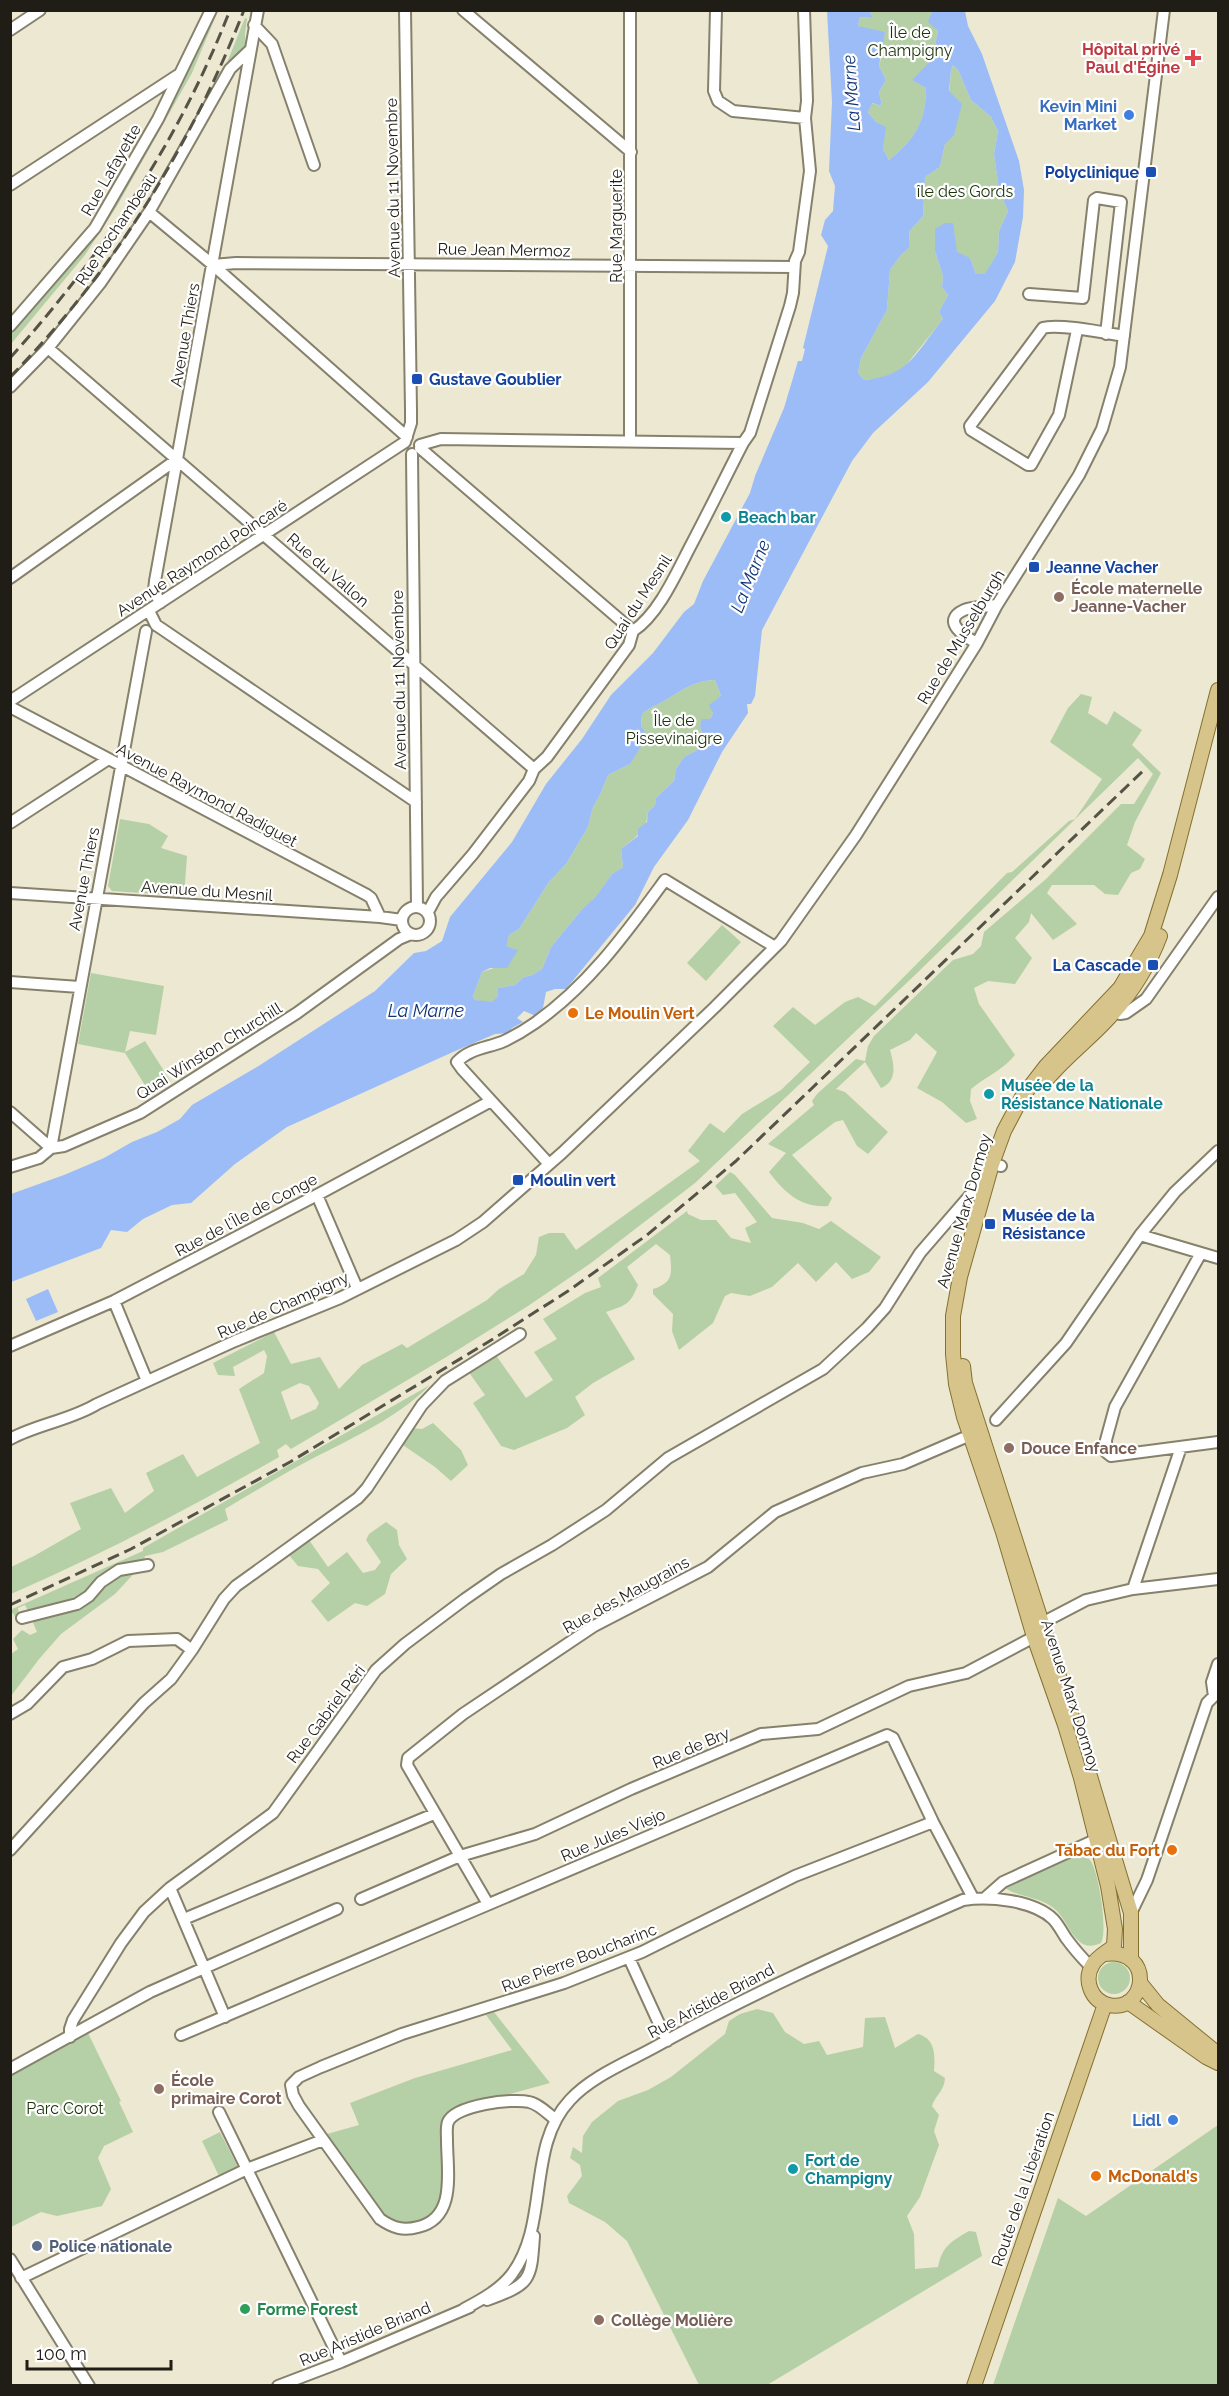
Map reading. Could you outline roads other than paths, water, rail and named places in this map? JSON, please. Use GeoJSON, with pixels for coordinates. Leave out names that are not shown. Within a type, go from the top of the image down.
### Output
{"type":"FeatureCollection","features":[{"type":"Feature","properties":{"kind":"main road","name":"Avenue Marx Dormoy"},"geometry":{"type":"LineString","coordinates":[[1111,1006],[1140,957],[1155,925],[1218,690]]}},
{"type":"Feature","properties":{"kind":"main road","name":"Avenue Marx Dormoy"},"geometry":{"type":"LineString","coordinates":[[1131,1959],[1131,1913],[1042,1623],[956,1384],[952,1354],[953,1316],[960,1277],[997,1165],[1004,1131],[1022,1097],[1046,1066],[1111,1006],[1146,966],[1169,912],[1218,722]]}},
{"type":"Feature","properties":{"kind":"main road","name":"Avenue Marx Dormoy"},"geometry":{"type":"LineString","coordinates":[[975,1433],[1034,1637],[1065,1725],[1097,1839],[1115,1929],[1114,1946],[1105,1954]]}},
{"type":"Feature","properties":{"kind":"main road"},"geometry":{"type":"LineString","coordinates":[[1141,1984],[1137,1993],[1128,2002],[1114,2006],[1097,1999],[1089,1988],[1088,1979],[1091,1967],[1105,1954],[1123,1954],[1131,1959],[1138,1968],[1141,1984],[1158,2005],[1218,2054]]}},
{"type":"Feature","properties":{"kind":"main road"},"geometry":{"type":"LineString","coordinates":[[1128,2002],[1218,2063]]}},
{"type":"Feature","properties":{"kind":"main road","name":"Route de la Libération"},"geometry":{"type":"LineString","coordinates":[[974,2385],[1105,2004]]}},
{"type":"Feature","properties":{"kind":"street"},"geometry":{"type":"LineString","coordinates":[[10,30],[40,10]]}},
{"type":"Feature","properties":{"kind":"street","name":"Rue Lafayette"},"geometry":{"type":"LineString","coordinates":[[10,327],[94,228],[153,129],[211,10]]}},
{"type":"Feature","properties":{"kind":"street"},"geometry":{"type":"LineString","coordinates":[[228,74],[249,70],[258,10]]}},
{"type":"Feature","properties":{"kind":"street","name":"Avenue du 11 Novembre"},"geometry":{"type":"LineString","coordinates":[[405,10],[411,417],[406,439]]}},
{"type":"Feature","properties":{"kind":"street"},"geometry":{"type":"LineString","coordinates":[[463,10],[631,152]]}},
{"type":"Feature","properties":{"kind":"street","name":"Rue Marguerite"},"geometry":{"type":"LineString","coordinates":[[630,10],[630,441]]}},
{"type":"Feature","properties":{"kind":"street"},"geometry":{"type":"LineString","coordinates":[[716,10],[714,91],[718,101],[733,111],[805,118]]}},
{"type":"Feature","properties":{"kind":"street","name":"Quai du Mesnil"},"geometry":{"type":"LineString","coordinates":[[428,912],[436,897],[473,855],[529,781],[534,769],[547,757],[629,645],[633,631],[642,625],[674,578],[750,433],[793,293],[794,267],[799,252],[810,171],[805,118],[807,101],[804,10]]}},
{"type":"Feature","properties":{"kind":"street","name":"Rue de Musselburgh"},"geometry":{"type":"LineString","coordinates":[[549,1164],[776,947],[856,835],[977,643],[997,605],[1090,455],[1111,402],[1120,368],[1164,10]]}},
{"type":"Feature","properties":{"kind":"street"},"geometry":{"type":"LineString","coordinates":[[254,25],[272,44],[314,165]]}},
{"type":"Feature","properties":{"kind":"street","name":"Rue Rochambeau"},"geometry":{"type":"LineString","coordinates":[[10,387],[48,348],[100,282],[148,212],[228,74],[236,62],[251,49]]}},
{"type":"Feature","properties":{"kind":"street","name":"Avenue Thiers"},"geometry":{"type":"LineString","coordinates":[[160,603],[154,590],[155,581],[249,70]]}},
{"type":"Feature","properties":{"kind":"street"},"geometry":{"type":"LineString","coordinates":[[10,185],[181,73]]}},
{"type":"Feature","properties":{"kind":"street"},"geometry":{"type":"LineString","coordinates":[[1029,294],[1083,298],[1094,200],[1098,198],[1119,201],[1122,204],[1106,334]]}},
{"type":"Feature","properties":{"kind":"street"},"geometry":{"type":"LineString","coordinates":[[1121,208],[1139,212]]}},
{"type":"Feature","properties":{"kind":"street"},"geometry":{"type":"LineString","coordinates":[[148,212],[213,265],[406,439],[418,438],[417,449]]}},
{"type":"Feature","properties":{"kind":"street","name":"Rue Jean Mermoz"},"geometry":{"type":"LineString","coordinates":[[213,265],[236,263],[794,267]]}},
{"type":"Feature","properties":{"kind":"street"},"geometry":{"type":"LineString","coordinates":[[1077,330],[1059,416],[1031,465],[971,430],[970,426],[1043,328],[1048,326],[1124,336]]}},
{"type":"Feature","properties":{"kind":"street","name":"Rue du Vallon"},"geometry":{"type":"LineString","coordinates":[[48,348],[534,769]]}},
{"type":"Feature","properties":{"kind":"street"},"geometry":{"type":"LineString","coordinates":[[406,439],[404,450],[417,449],[441,440],[743,443]]}},
{"type":"Feature","properties":{"kind":"street","name":"Avenue Raymond Poincaré"},"geometry":{"type":"LineString","coordinates":[[10,701],[406,439]]}},
{"type":"Feature","properties":{"kind":"street"},"geometry":{"type":"LineString","coordinates":[[417,449],[633,631]]}},
{"type":"Feature","properties":{"kind":"street","name":"Avenue du 11 Novembre"},"geometry":{"type":"LineString","coordinates":[[417,449],[413,663],[417,906]]}},
{"type":"Feature","properties":{"kind":"street"},"geometry":{"type":"LineString","coordinates":[[10,579],[176,460]]}},
{"type":"Feature","properties":{"kind":"street"},"geometry":{"type":"LineString","coordinates":[[977,643],[960,633],[955,621],[957,615],[967,608],[997,605]]}},
{"type":"Feature","properties":{"kind":"street"},"geometry":{"type":"LineString","coordinates":[[149,611],[156,625],[416,802]]}},
{"type":"Feature","properties":{"kind":"street"},"geometry":{"type":"LineString","coordinates":[[136,619],[146,631],[156,625]]}},
{"type":"Feature","properties":{"kind":"street","name":"Avenue Thiers"},"geometry":{"type":"LineString","coordinates":[[51,1148],[146,631]]}},
{"type":"Feature","properties":{"kind":"street","name":"Avenue Raymond Radiguet"},"geometry":{"type":"LineString","coordinates":[[10,707],[367,895],[371,898],[380,917]]}},
{"type":"Feature","properties":{"kind":"street"},"geometry":{"type":"LineString","coordinates":[[10,824],[108,760]]}},
{"type":"Feature","properties":{"kind":"street"},"geometry":{"type":"LineString","coordinates":[[549,1164],[462,1069],[457,1062],[465,1054],[507,1040],[533,1025],[573,993],[625,935],[665,880],[776,947]]}},
{"type":"Feature","properties":{"kind":"street","name":"Avenue du Mesnil"},"geometry":{"type":"LineString","coordinates":[[10,893],[402,920]]}},
{"type":"Feature","properties":{"kind":"street"},"geometry":{"type":"LineString","coordinates":[[1111,1006],[1120,1014],[1126,1013],[1146,999],[1218,897]]}},
{"type":"Feature","properties":{"kind":"street"},"geometry":{"type":"LineString","coordinates":[[417,906],[428,912],[431,921],[428,929],[420,935],[411,934],[404,929],[402,920],[408,909],[417,906]]}},
{"type":"Feature","properties":{"kind":"street","name":"Quai Winston Churchill"},"geometry":{"type":"LineString","coordinates":[[10,1167],[39,1158],[51,1148],[64,1146],[140,1113],[297,1013],[399,939],[411,934]]}},
{"type":"Feature","properties":{"kind":"street"},"geometry":{"type":"LineString","coordinates":[[10,982],[79,987]]}},
{"type":"Feature","properties":{"kind":"street","name":"Rue de l'Île de Conge"},"geometry":{"type":"LineString","coordinates":[[10,1347],[114,1302],[317,1196],[491,1101]]}},
{"type":"Feature","properties":{"kind":"street"},"geometry":{"type":"LineString","coordinates":[[10,1112],[51,1148]]}},
{"type":"Feature","properties":{"kind":"street"},"geometry":{"type":"LineString","coordinates":[[996,1420],[1070,1338],[1140,1235],[1175,1192],[1217,1154]]}},
{"type":"Feature","properties":{"kind":"street","name":"Rue de Champigny"},"geometry":{"type":"LineString","coordinates":[[10,1439],[67,1416],[84,1412],[235,1341],[340,1298],[419,1260],[483,1222],[549,1164]]}},
{"type":"Feature","properties":{"kind":"street","name":"Rue Gabriel Péri"},"geometry":{"type":"LineString","coordinates":[[70,2037],[73,2020],[121,1943],[144,1912],[170,1888],[273,1812],[376,1670],[405,1644],[501,1574],[606,1510],[669,1458],[811,1378],[867,1328],[899,1289],[920,1253],[970,1194],[985,1167],[997,1165]]}},
{"type":"Feature","properties":{"kind":"street"},"geometry":{"type":"LineString","coordinates":[[317,1196],[357,1288]]}},
{"type":"Feature","properties":{"kind":"street"},"geometry":{"type":"LineString","coordinates":[[1140,1235],[1218,1258]]}},
{"type":"Feature","properties":{"kind":"street"},"geometry":{"type":"LineString","coordinates":[[1201,1253],[1115,1407],[1106,1440],[1106,1452],[1111,1456],[1218,1442]]}},
{"type":"Feature","properties":{"kind":"street"},"geometry":{"type":"LineString","coordinates":[[114,1302],[147,1381]]}},
{"type":"Feature","properties":{"kind":"street"},"geometry":{"type":"LineString","coordinates":[[10,1850],[144,1703],[171,1679],[224,1599],[236,1586],[358,1498],[422,1405],[445,1380],[520,1334]]}},
{"type":"Feature","properties":{"kind":"street","name":"Rue des Maugrains"},"geometry":{"type":"LineString","coordinates":[[434,1814],[406,1765],[408,1758],[463,1714],[594,1626],[708,1567],[775,1512],[862,1473],[903,1464],[975,1433]]}},
{"type":"Feature","properties":{"kind":"street"},"geometry":{"type":"LineString","coordinates":[[1133,1589],[1181,1447]]}},
{"type":"Feature","properties":{"kind":"street"},"geometry":{"type":"LineString","coordinates":[[22,1618],[76,1604],[119,1570],[148,1565]]}},
{"type":"Feature","properties":{"kind":"street"},"geometry":{"type":"LineString","coordinates":[[1034,1637],[1042,1623],[1086,1600],[1133,1589],[1218,1579]]}},
{"type":"Feature","properties":{"kind":"street","name":"Rue de Bry"},"geometry":{"type":"LineString","coordinates":[[361,1899],[460,1857],[535,1834],[631,1789],[761,1734],[819,1729],[877,1699],[909,1686],[966,1673],[1034,1637]]}},
{"type":"Feature","properties":{"kind":"street"},"geometry":{"type":"LineString","coordinates":[[10,1714],[27,1704],[63,1667],[92,1659],[128,1641],[177,1639],[192,1650]]}},
{"type":"Feature","properties":{"kind":"street"},"geometry":{"type":"LineString","coordinates":[[1131,1913],[1147,1880],[1205,1707],[1216,1698],[1212,1682],[1218,1664]]}},
{"type":"Feature","properties":{"kind":"street","name":"Rue Jules Viejo"},"geometry":{"type":"LineString","coordinates":[[180,2035],[887,1735],[893,1738],[973,1898]]}},
{"type":"Feature","properties":{"kind":"street"},"geometry":{"type":"LineString","coordinates":[[184,1919],[434,1814],[488,1904]]}},
{"type":"Feature","properties":{"kind":"street","name":"Rue Pierre Boucharinc"},"geometry":{"type":"LineString","coordinates":[[323,2140],[292,2095],[291,2085],[299,2077],[402,2034],[564,1983],[629,1958],[674,1938],[747,1898],[795,1876],[933,1822]]}},
{"type":"Feature","properties":{"kind":"street"},"geometry":{"type":"LineString","coordinates":[[986,1898],[1003,1881],[1097,1839]]}},
{"type":"Feature","properties":{"kind":"street"},"geometry":{"type":"LineString","coordinates":[[170,1888],[225,2017]]}},
{"type":"Feature","properties":{"kind":"street","name":"Rue Aristide Briand"},"geometry":{"type":"LineString","coordinates":[[278,2385],[341,2362],[510,2290],[527,2279],[532,2262],[536,2203],[544,2154],[556,2120],[570,2100],[587,2086],[667,2041],[787,1978],[963,1900],[973,1898],[1006,1900],[1045,1913],[1091,1967]]}},
{"type":"Feature","properties":{"kind":"street"},"geometry":{"type":"LineString","coordinates":[[10,2069],[150,1992],[337,1909]]}},
{"type":"Feature","properties":{"kind":"street"},"geometry":{"type":"LineString","coordinates":[[629,1958],[667,2041]]}},
{"type":"Feature","properties":{"kind":"street"},"geometry":{"type":"LineString","coordinates":[[21,2278],[248,2169],[323,2140],[380,2219],[392,2227],[408,2230],[424,2226],[436,2218],[445,2205],[448,2190],[448,2122],[456,2113],[510,2099],[532,2102],[556,2120]]}},
{"type":"Feature","properties":{"kind":"street"},"geometry":{"type":"LineString","coordinates":[[219,2112],[341,2362]]}},
{"type":"Feature","properties":{"kind":"street"},"geometry":{"type":"LineString","coordinates":[[10,2259],[89,2385]]}},
{"type":"Feature","properties":{"kind":"water","name":"La Marne"},"geometry":{"type":"Polygon","coordinates":[[[827,11],[870,11],[873,18],[860,17],[858,26],[885,32],[879,66],[886,80],[879,92],[882,106],[872,103],[868,112],[876,122],[886,127],[883,149],[889,160],[912,137],[924,111],[926,88],[912,80],[932,59],[938,31],[928,22],[932,11],[965,11],[968,26],[982,54],[1019,161],[1024,190],[1023,217],[1015,262],[995,301],[928,382],[873,433],[852,461],[762,630],[755,696],[751,704],[747,704],[748,713],[722,752],[688,820],[654,867],[635,905],[566,989],[546,992],[543,1008],[536,1016],[524,1011],[517,1018],[523,1022],[512,1028],[509,1033],[495,1034],[287,1127],[235,1164],[191,1203],[172,1205],[143,1219],[127,1232],[111,1230],[101,1248],[11,1282],[11,1194],[104,1158],[180,1119],[192,1105],[257,1067],[375,991],[414,953],[426,951],[442,941],[450,917],[512,842],[546,784],[582,739],[611,695],[653,653],[684,612],[694,604],[703,581],[750,493],[784,408],[798,361],[802,361],[805,349],[803,348],[828,246],[821,235],[825,220],[833,211],[835,186],[829,171],[832,102],[827,11]],[[953,65],[949,91],[962,104],[954,135],[945,144],[940,167],[925,177],[923,216],[909,232],[910,247],[890,270],[887,310],[861,358],[858,373],[864,380],[879,378],[902,368],[918,352],[943,319],[939,312],[948,295],[942,287],[943,276],[935,251],[935,229],[945,223],[953,223],[957,252],[970,258],[976,274],[985,274],[998,252],[999,231],[1008,211],[999,190],[994,154],[998,131],[991,117],[971,100],[958,70],[953,65]],[[715,680],[687,687],[642,714],[641,727],[648,735],[630,764],[608,775],[593,807],[588,827],[566,864],[549,882],[519,929],[509,935],[506,946],[518,950],[507,968],[490,968],[482,972],[473,996],[475,1000],[492,1002],[498,996],[498,988],[515,985],[524,977],[542,969],[551,947],[583,908],[595,898],[612,874],[623,867],[621,849],[638,836],[638,829],[647,822],[648,812],[655,805],[656,798],[674,781],[676,769],[684,757],[699,749],[704,741],[700,726],[702,719],[710,719],[713,713],[709,705],[721,696],[715,680]]]}},
{"type":"Feature","properties":{"kind":"water"},"geometry":{"type":"Polygon","coordinates":[[[48,1289],[58,1312],[36,1321],[26,1299],[48,1289]]]}},
{"type":"Feature","properties":{"kind":"railway"},"geometry":{"type":"LineString","coordinates":[[10,358],[76,279],[136,194],[187,104],[230,10]]}},
{"type":"Feature","properties":{"kind":"railway"},"geometry":{"type":"LineString","coordinates":[[10,377],[82,295],[146,205],[200,109],[244,10]]}},
{"type":"Feature","properties":{"kind":"railway"},"geometry":{"type":"LineString","coordinates":[[10,1605],[131,1549],[290,1462],[493,1339],[568,1291],[647,1235],[736,1161],[1146,768]]}},
{"type":"Feature","properties":{"kind":"place","name":"Hôpital privé Paul d'Égine"},"geometry":{"type":"Point","coordinates":[1193,58]}},
{"type":"Feature","properties":{"kind":"place","name":"Kevin Mini Market"},"geometry":{"type":"Point","coordinates":[1129,115]}},
{"type":"Feature","properties":{"kind":"place","name":"Polyclinique"},"geometry":{"type":"Point","coordinates":[1151,172]}},
{"type":"Feature","properties":{"kind":"place","name":"Gustave Goublier"},"geometry":{"type":"Point","coordinates":[417,379]}},
{"type":"Feature","properties":{"kind":"place","name":"Beach bar"},"geometry":{"type":"Point","coordinates":[726,517]}},
{"type":"Feature","properties":{"kind":"place","name":"Jeanne Vacher"},"geometry":{"type":"Point","coordinates":[1034,567]}},
{"type":"Feature","properties":{"kind":"place","name":"École maternelle Jeanne-Vacher"},"geometry":{"type":"Point","coordinates":[1059,597]}},
{"type":"Feature","properties":{"kind":"place","name":"La Cascade"},"geometry":{"type":"Point","coordinates":[1153,965]}},
{"type":"Feature","properties":{"kind":"place","name":"Le Moulin Vert"},"geometry":{"type":"Point","coordinates":[573,1013]}},
{"type":"Feature","properties":{"kind":"place","name":"Musée de la Résistance Nationale"},"geometry":{"type":"Point","coordinates":[989,1094]}},
{"type":"Feature","properties":{"kind":"place","name":"Moulin vert"},"geometry":{"type":"Point","coordinates":[518,1180]}},
{"type":"Feature","properties":{"kind":"place","name":"Musée de la Résistance"},"geometry":{"type":"Point","coordinates":[990,1224]}},
{"type":"Feature","properties":{"kind":"place","name":"Douce Enfance"},"geometry":{"type":"Point","coordinates":[1009,1448]}},
{"type":"Feature","properties":{"kind":"place","name":"Tabac du Fort"},"geometry":{"type":"Point","coordinates":[1172,1850]}},
{"type":"Feature","properties":{"kind":"place","name":"École primaire Corot"},"geometry":{"type":"Point","coordinates":[159,2089]}},
{"type":"Feature","properties":{"kind":"place","name":"Lidl"},"geometry":{"type":"Point","coordinates":[1173,2120]}},
{"type":"Feature","properties":{"kind":"place","name":"Fort de Champigny"},"geometry":{"type":"Point","coordinates":[793,2169]}},
{"type":"Feature","properties":{"kind":"place","name":"McDonald's"},"geometry":{"type":"Point","coordinates":[1096,2176]}},
{"type":"Feature","properties":{"kind":"place","name":"Police nationale"},"geometry":{"type":"Point","coordinates":[37,2246]}},
{"type":"Feature","properties":{"kind":"place","name":"Forme Forest"},"geometry":{"type":"Point","coordinates":[245,2309]}},
{"type":"Feature","properties":{"kind":"place","name":"Collège Molière"},"geometry":{"type":"Point","coordinates":[599,2320]}},
{"type":"Feature","properties":{"kind":"park label","name":"Île de Champigny"},"geometry":{"type":"Point","coordinates":[910,41]}},
{"type":"Feature","properties":{"kind":"park label","name":"île des Gords"},"geometry":{"type":"Point","coordinates":[965,191]}},
{"type":"Feature","properties":{"kind":"park label","name":"Île de Pissevinaigre"},"geometry":{"type":"Point","coordinates":[674,729]}},
{"type":"Feature","properties":{"kind":"park label","name":"Parc Corot"},"geometry":{"type":"Point","coordinates":[65,2108]}}]}
